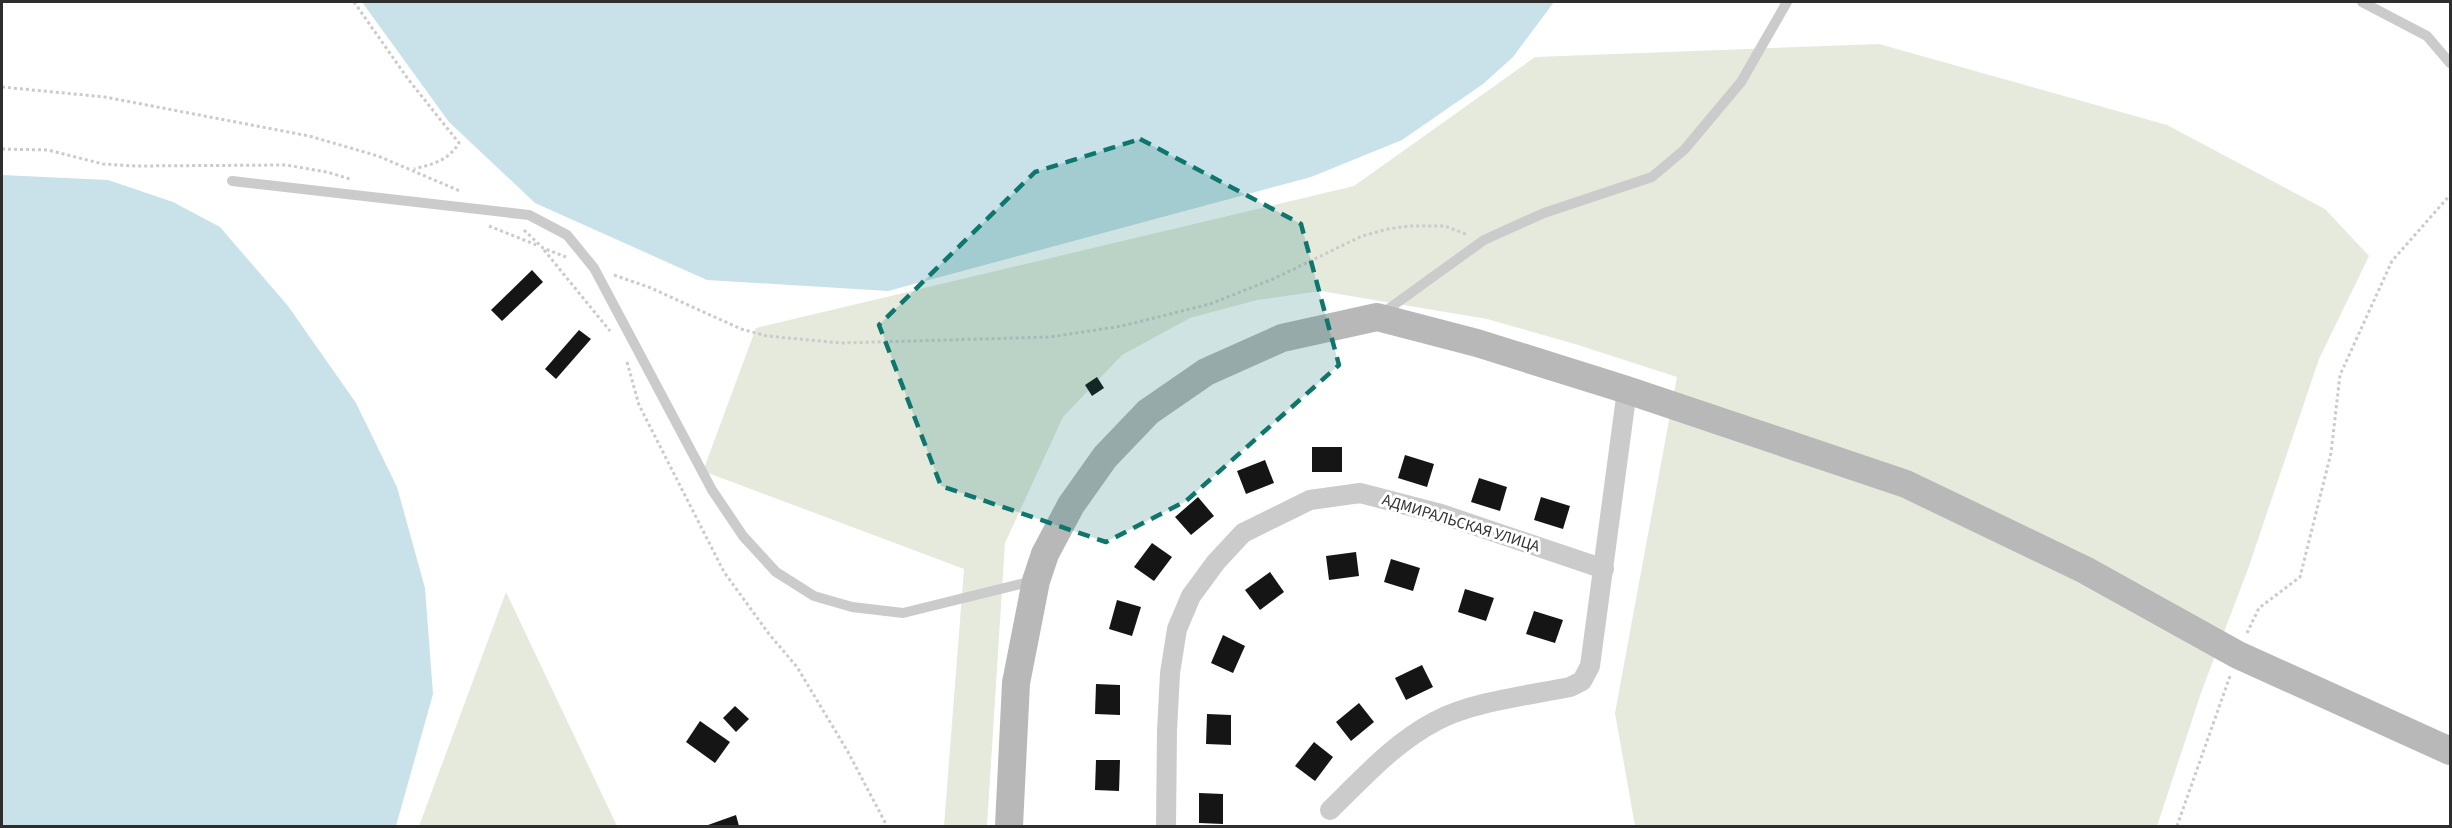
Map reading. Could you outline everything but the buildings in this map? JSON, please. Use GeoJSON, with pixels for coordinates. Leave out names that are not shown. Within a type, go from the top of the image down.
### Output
{"type":"FeatureCollection","features":[{"type":"Feature","properties":{"kind":"street"},"geometry":{"type":"LineString","coordinates":[[1009,826],[1016,683],[1036,581],[1045,554],[1071,505],[1105,457],[1148,412],[1206,372],[1282,338],[1377,317],[1477,343],[1627,390],[1905,484],[2085,570],[2238,655],[2451,751]]}},
{"type":"Feature","properties":{"kind":"street"},"geometry":{"type":"LineString","coordinates":[[1330,810],[1397,747],[1436,720],[1475,707],[1570,687],[1582,681],[1590,666],[1627,390]]}},
{"type":"Feature","properties":{"kind":"street","name":"АДМИРАЛЬСКАЯ УЛИЦА"},"geometry":{"type":"LineString","coordinates":[[1166,826],[1168,708],[1170,673],[1177,630],[1191,597],[1216,562],[1243,533],[1310,500],[1360,493],[1441,514],[1604,569]]}},
{"type":"Feature","properties":{"kind":"lane"},"geometry":{"type":"LineString","coordinates":[[1377,317],[1484,240],[1544,213],[1652,177],[1684,150],[1740,82],[1787,2]]}},
{"type":"Feature","properties":{"kind":"lane"},"geometry":{"type":"LineString","coordinates":[[2362,2],[2427,36],[2451,63]]}},
{"type":"Feature","properties":{"kind":"lane"},"geometry":{"type":"LineString","coordinates":[[232,181],[529,215],[567,235],[594,268],[712,490],[743,536],[776,572],[814,597],[852,607],[903,613],[1036,581]]}},
{"type":"Feature","properties":{"kind":"path"},"geometry":{"type":"LineString","coordinates":[[354,2],[408,79],[459,143],[452,154],[435,164],[412,170]]}},
{"type":"Feature","properties":{"kind":"path"},"geometry":{"type":"LineString","coordinates":[[2,87],[105,97],[309,136],[378,156],[475,199],[527,232],[543,248],[616,338]]}},
{"type":"Feature","properties":{"kind":"path"},"geometry":{"type":"LineString","coordinates":[[2,148],[48,150],[103,164],[135,166],[286,165],[327,172],[358,182]]}},
{"type":"Feature","properties":{"kind":"path"},"geometry":{"type":"LineString","coordinates":[[2177,826],[2238,655],[2259,608],[2300,577],[2331,453],[2340,375],[2392,261],[2451,195]]}},
{"type":"Feature","properties":{"kind":"path"},"geometry":{"type":"LineString","coordinates":[[489,226],[651,288],[741,329],[768,336],[841,343],[1050,337],[1122,326],[1210,304],[1273,279],[1362,236],[1388,229],[1409,226],[1445,226],[1484,240]]}},
{"type":"Feature","properties":{"kind":"path"},"geometry":{"type":"LineString","coordinates":[[624,352],[639,405],[724,572],[769,634],[797,667],[848,752],[887,826]]}},
{"type":"Feature","properties":{"kind":"highlighted area"},"geometry":{"type":"Polygon","coordinates":[[[1140,139],[1301,224],[1339,365],[1186,501],[1106,542],[941,486],[879,325],[1035,172],[1140,139]]]}},
{"type":"Feature","properties":{"kind":"shaded area"},"geometry":{"type":"Polygon","coordinates":[[[1879,44],[2167,125],[2325,209],[2369,256],[2319,359],[2248,569],[2202,690],[2157,826],[1635,826],[1615,713],[1677,377],[1487,319],[1321,291],[1257,300],[1190,318],[1122,355],[1063,417],[1005,543],[987,826],[944,826],[964,569],[703,471],[756,328],[1354,186],[1535,57],[1879,44]]]}},
{"type":"Feature","properties":{"kind":"shaded area"},"geometry":{"type":"Polygon","coordinates":[[[506,592],[617,826],[419,826],[506,592]]]}},
{"type":"Feature","properties":{"kind":"water"},"geometry":{"type":"Polygon","coordinates":[[[362,2],[1554,2],[1513,57],[1483,84],[1402,140],[1311,177],[888,291],[707,280],[535,203],[449,122],[362,2]]]}},
{"type":"Feature","properties":{"kind":"water"},"geometry":{"type":"Polygon","coordinates":[[[2,175],[108,180],[173,202],[220,227],[288,306],[356,403],[397,487],[425,588],[433,694],[396,826],[2,826],[2,175]]]}}]}
